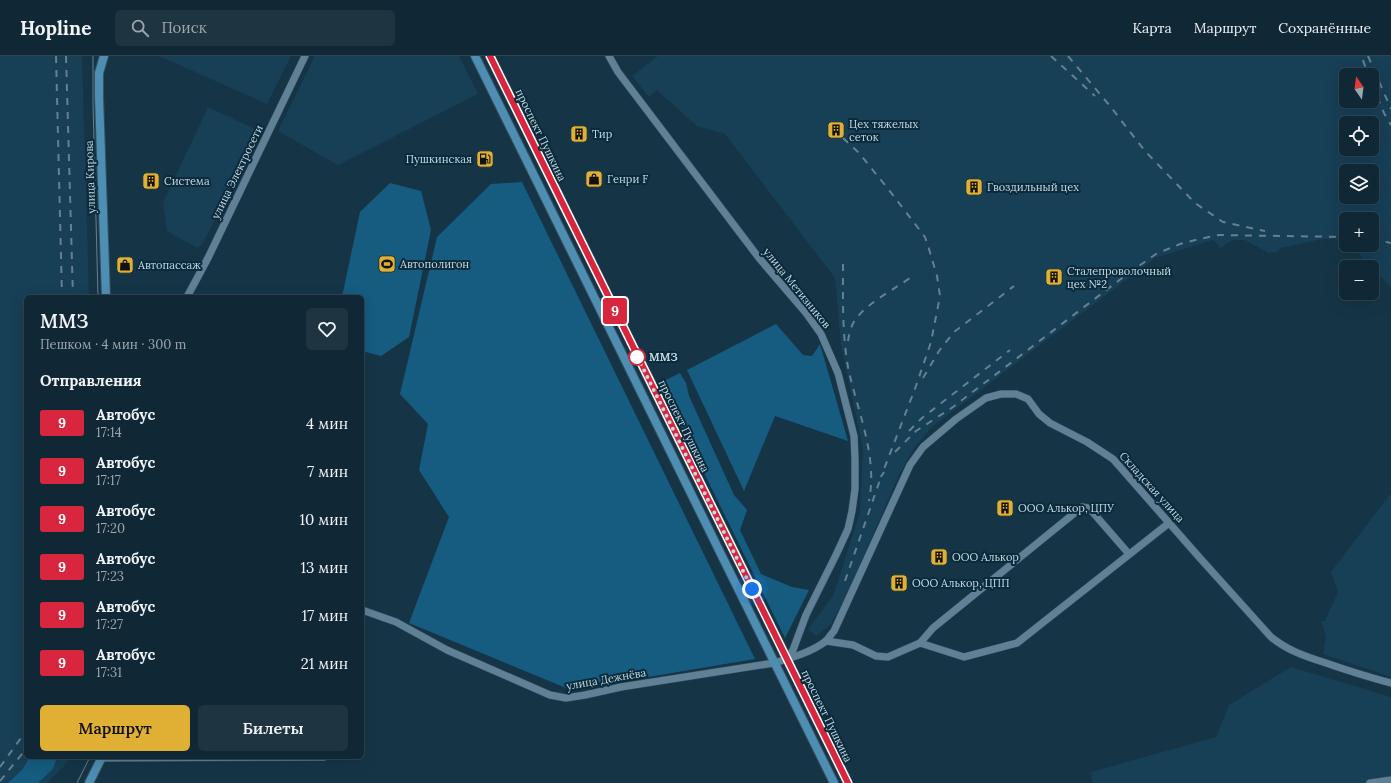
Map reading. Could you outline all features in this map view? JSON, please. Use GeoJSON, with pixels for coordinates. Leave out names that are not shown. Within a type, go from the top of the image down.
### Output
{"type":"FeatureCollection","features":[{"type":"Feature","properties":{"kind":"main road","name":"улица Кирова"},"geometry":{"type":"LineString","coordinates":[[104,56],[100,73],[99,92],[106,295]]}},
{"type":"Feature","properties":{"kind":"main road"},"geometry":{"type":"LineString","coordinates":[[475,56],[834,783]]}},
{"type":"Feature","properties":{"kind":"main road","name":"проспект Пушкина"},"geometry":{"type":"LineString","coordinates":[[490,56],[848,783]]}},
{"type":"Feature","properties":{"kind":"main road"},"geometry":{"type":"LineString","coordinates":[[534,177],[547,171]]}},
{"type":"Feature","properties":{"kind":"main road"},"geometry":{"type":"LineString","coordinates":[[89,783],[101,759]]}},
{"type":"Feature","properties":{"kind":"street","name":"улица Электросети"},"geometry":{"type":"LineString","coordinates":[[188,295],[208,258],[305,56]]}},
{"type":"Feature","properties":{"kind":"street","name":"улица Метизников"},"geometry":{"type":"LineString","coordinates":[[609,56],[618,72],[694,175],[759,258],[806,313],[821,334],[838,373],[854,436],[855,489],[852,511],[848,529],[806,615],[793,650],[787,659]]}},
{"type":"Feature","properties":{"kind":"street","name":"Складская улица"},"geometry":{"type":"LineString","coordinates":[[787,659],[813,649],[826,641],[834,631],[910,465],[923,447],[956,419],[986,398],[1001,394],[1016,394],[1028,399],[1039,414],[1050,423],[1087,442],[1113,459],[1271,637],[1281,645],[1292,651],[1341,668],[1391,683]]}},
{"type":"Feature","properties":{"kind":"street"},"geometry":{"type":"LineString","coordinates":[[826,641],[853,644],[876,656],[888,657],[920,643],[933,628],[1082,507],[1089,508],[1129,554]]}},
{"type":"Feature","properties":{"kind":"street"},"geometry":{"type":"LineString","coordinates":[[920,643],[964,657],[1017,643],[1169,523]]}},
{"type":"Feature","properties":{"kind":"street","name":"улица Дежнёва"},"geometry":{"type":"LineString","coordinates":[[364,611],[396,622],[447,650],[550,696],[566,698],[621,687],[774,663],[787,659]]}},
{"type":"Feature","properties":{"kind":"street"},"geometry":{"type":"LineString","coordinates":[[1370,783],[1391,780]]}},
{"type":"Feature","properties":{"kind":"shaded area"},"geometry":{"type":"Polygon","coordinates":[[[0,56],[82,56],[89,295],[24,295],[24,759],[68,759],[67,763],[47,783],[0,783],[0,56]]]}},
{"type":"Feature","properties":{"kind":"shaded area"},"geometry":{"type":"Polygon","coordinates":[[[159,56],[291,56],[267,104],[159,56]]]}},
{"type":"Feature","properties":{"kind":"shaded area"},"geometry":{"type":"Polygon","coordinates":[[[315,56],[459,56],[478,94],[338,165],[278,131],[315,56]]]}},
{"type":"Feature","properties":{"kind":"shaded area"},"geometry":{"type":"Polygon","coordinates":[[[658,56],[1391,56],[1391,287],[1379,275],[1379,260],[1365,260],[1357,252],[1379,252],[1379,212],[1339,212],[1339,239],[1322,239],[1281,248],[1275,253],[1269,253],[1245,240],[1232,240],[1221,248],[1213,240],[1155,258],[932,427],[914,448],[900,473],[846,596],[831,624],[816,636],[808,629],[833,596],[860,512],[863,449],[841,345],[835,278],[725,134],[697,126],[657,90],[649,97],[632,76],[658,56]]]}},
{"type":"Feature","properties":{"kind":"shaded area"},"geometry":{"type":"Polygon","coordinates":[[[208,107],[260,131],[202,245],[197,248],[167,231],[163,203],[208,107]]]}},
{"type":"Feature","properties":{"kind":"shaded area"},"geometry":{"type":"Polygon","coordinates":[[[522,182],[755,659],[571,690],[409,623],[449,517],[419,470],[428,424],[400,394],[437,237],[491,184],[522,182]]]}},
{"type":"Feature","properties":{"kind":"shaded area","name":"Автополигон"},"geometry":{"type":"Polygon","coordinates":[[[390,183],[421,191],[431,230],[409,337],[381,356],[364,352],[364,295],[342,295],[360,212],[390,183]]]}},
{"type":"Feature","properties":{"kind":"shaded area"},"geometry":{"type":"Polygon","coordinates":[[[776,324],[803,355],[812,356],[820,344],[848,441],[775,416],[744,491],[687,370],[776,324]]]}},
{"type":"Feature","properties":{"kind":"shaded area"},"geometry":{"type":"Polygon","coordinates":[[[680,373],[686,383],[689,396],[734,495],[747,510],[740,530],[761,574],[792,587],[809,590],[785,638],[660,383],[680,373]]]}},
{"type":"Feature","properties":{"kind":"shaded area"},"geometry":{"type":"Polygon","coordinates":[[[1391,493],[1391,677],[1323,654],[1326,637],[1321,621],[1325,621],[1338,592],[1331,572],[1391,493]]]}},
{"type":"Feature","properties":{"kind":"shaded area"},"geometry":{"type":"Polygon","coordinates":[[[1291,667],[1391,697],[1391,783],[1093,783],[1091,772],[1216,737],[1229,705],[1291,667]]]}},
{"type":"Feature","properties":{"kind":"shaded area"},"geometry":{"type":"Polygon","coordinates":[[[29,759],[56,759],[53,769],[38,783],[8,783],[22,770],[29,759]]]}},
{"type":"Feature","properties":{"kind":"tram line"},"geometry":{"type":"LineString","coordinates":[[93,56],[98,295]]}},
{"type":"Feature","properties":{"kind":"tram line"},"geometry":{"type":"LineString","coordinates":[[77,783],[89,759]]}},
{"type":"Feature","properties":{"kind":"railway"},"geometry":{"type":"LineString","coordinates":[[56,56],[62,295]]}},
{"type":"Feature","properties":{"kind":"railway"},"geometry":{"type":"LineString","coordinates":[[66,56],[73,295]]}},
{"type":"Feature","properties":{"kind":"railway"},"geometry":{"type":"LineString","coordinates":[[1051,56],[1095,96]]}},
{"type":"Feature","properties":{"kind":"railway"},"geometry":{"type":"LineString","coordinates":[[1068,56],[1145,151],[1195,203],[1223,222],[1265,231]]}},
{"type":"Feature","properties":{"kind":"railway"},"geometry":{"type":"LineString","coordinates":[[1368,56],[1391,109]]}},
{"type":"Feature","properties":{"kind":"railway"},"geometry":{"type":"LineString","coordinates":[[1363,60],[1366,68]]}},
{"type":"Feature","properties":{"kind":"railway"},"geometry":{"type":"LineString","coordinates":[[1379,101],[1391,125]]}},
{"type":"Feature","properties":{"kind":"railway"},"geometry":{"type":"LineString","coordinates":[[843,138],[859,153],[925,237],[937,276],[940,296],[931,342],[916,386],[881,477]]}},
{"type":"Feature","properties":{"kind":"railway"},"geometry":{"type":"LineString","coordinates":[[895,452],[916,431],[953,407],[1126,275],[1156,254],[1180,244],[1219,235],[1339,237]]}},
{"type":"Feature","properties":{"kind":"railway"},"geometry":{"type":"LineString","coordinates":[[1379,240],[1391,243]]}},
{"type":"Feature","properties":{"kind":"railway"},"geometry":{"type":"LineString","coordinates":[[843,264],[843,316],[846,354],[869,450],[871,467],[869,501]]}},
{"type":"Feature","properties":{"kind":"railway"},"geometry":{"type":"LineString","coordinates":[[848,341],[852,325],[860,314],[874,302],[913,276]]}},
{"type":"Feature","properties":{"kind":"railway"},"geometry":{"type":"LineString","coordinates":[[923,378],[939,351],[954,332],[1014,286]]}},
{"type":"Feature","properties":{"kind":"railway"},"geometry":{"type":"LineString","coordinates":[[909,431],[922,418],[1010,350]]}},
{"type":"Feature","properties":{"kind":"railway"},"geometry":{"type":"LineString","coordinates":[[845,581],[884,472]]}},
{"type":"Feature","properties":{"kind":"railway"},"geometry":{"type":"LineString","coordinates":[[0,767],[24,734]]}},
{"type":"Feature","properties":{"kind":"railway"},"geometry":{"type":"LineString","coordinates":[[0,781],[24,751]]}},
{"type":"Feature","properties":{"kind":"bus line","name":"9"},"geometry":{"type":"LineString","coordinates":[[490,56],[848,783]]}},
{"type":"Feature","properties":{"kind":"place","name":"Цех тяжелых сеток"},"geometry":{"type":"Point","coordinates":[836,130]}},
{"type":"Feature","properties":{"kind":"place","name":"Тир"},"geometry":{"type":"Point","coordinates":[579,134]}},
{"type":"Feature","properties":{"kind":"place","name":"Пушкинская"},"geometry":{"type":"Point","coordinates":[485,159]}},
{"type":"Feature","properties":{"kind":"place","name":"Генри F"},"geometry":{"type":"Point","coordinates":[594,179]}},
{"type":"Feature","properties":{"kind":"place","name":"Система"},"geometry":{"type":"Point","coordinates":[151,181]}},
{"type":"Feature","properties":{"kind":"place","name":"Гвоздильный цех"},"geometry":{"type":"Point","coordinates":[974,187]}},
{"type":"Feature","properties":{"kind":"place","name":"Автополигон"},"geometry":{"type":"Point","coordinates":[387,264]}},
{"type":"Feature","properties":{"kind":"place","name":"Автопассаж"},"geometry":{"type":"Point","coordinates":[125,265]}},
{"type":"Feature","properties":{"kind":"place","name":"Сталепроволочный цех №2"},"geometry":{"type":"Point","coordinates":[1054,277]}},
{"type":"Feature","properties":{"kind":"place","name":"ММЗ"},"geometry":{"type":"Point","coordinates":[637,357]}},
{"type":"Feature","properties":{"kind":"place","name":"ООО Алькор, ЦПУ"},"geometry":{"type":"Point","coordinates":[1005,508]}},
{"type":"Feature","properties":{"kind":"place","name":"ООО Алькор"},"geometry":{"type":"Point","coordinates":[939,557]}},
{"type":"Feature","properties":{"kind":"place","name":"ООО Алькор, ЦПП"},"geometry":{"type":"Point","coordinates":[899,583]}},
{"type":"Feature","properties":{"kind":"route"},"geometry":{"type":"LineString","coordinates":[[637,357],[636,354],[752,589]]}}]}
